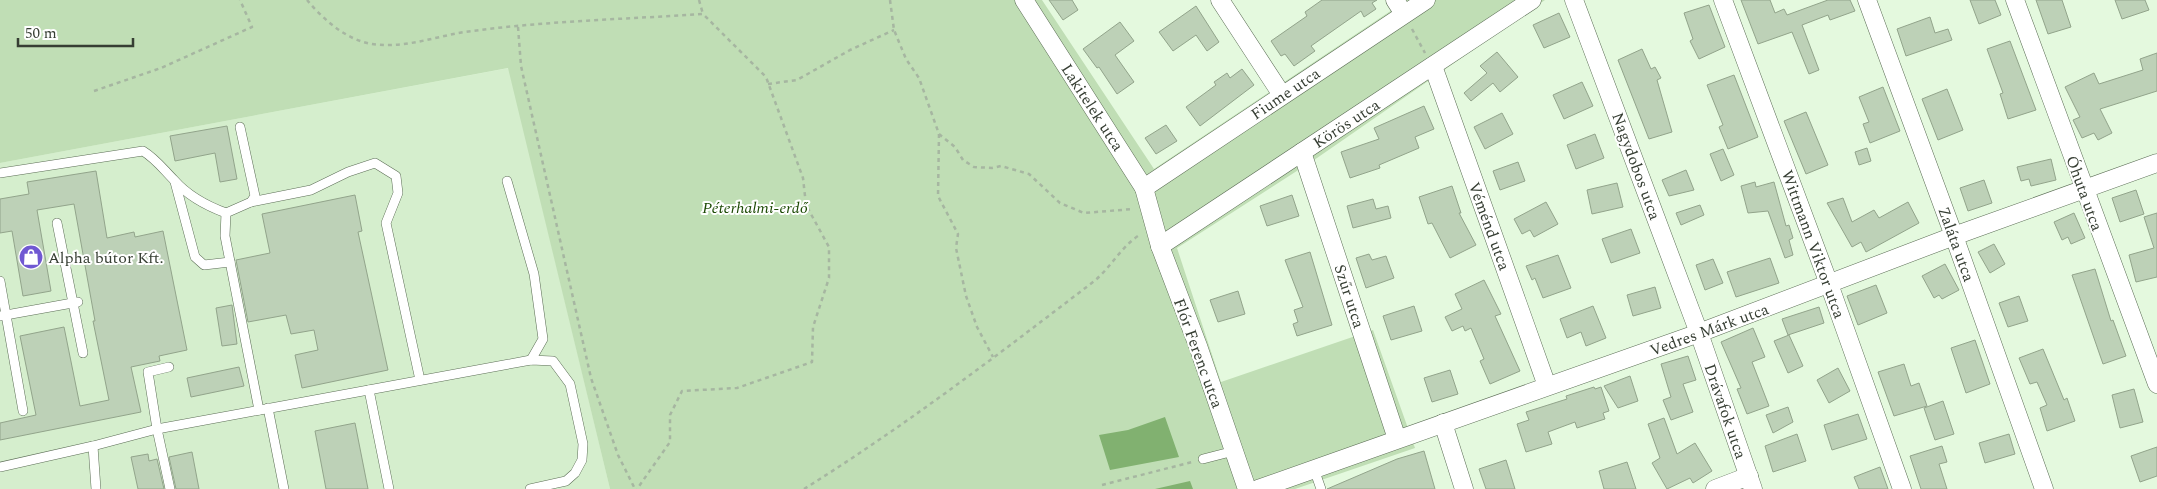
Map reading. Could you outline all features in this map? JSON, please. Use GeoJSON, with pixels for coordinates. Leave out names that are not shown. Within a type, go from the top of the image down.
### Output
{"type":"FeatureCollection","features":[{"type":"Feature","properties":{"kind":"street","name":"Lakitelek utca"},"geometry":{"type":"LineString","coordinates":[[1024,0],[1144,188],[1150,213]]}},
{"type":"Feature","properties":{"kind":"street"},"geometry":{"type":"LineString","coordinates":[[1220,0],[1282,95]]}},
{"type":"Feature","properties":{"kind":"street","name":"Fiume utca"},"geometry":{"type":"LineString","coordinates":[[1144,188],[1282,95],[1399,7],[1426,0]]}},
{"type":"Feature","properties":{"kind":"street","name":"Körös utca"},"geometry":{"type":"LineString","coordinates":[[1160,246],[1532,0]]}},
{"type":"Feature","properties":{"kind":"street","name":"Nagydobos utca"},"geometry":{"type":"LineString","coordinates":[[1574,0],[1699,333]]}},
{"type":"Feature","properties":{"kind":"street","name":"Wittmann Viktor utca"},"geometry":{"type":"LineString","coordinates":[[1722,0],[1829,284],[1902,489]]}},
{"type":"Feature","properties":{"kind":"street","name":"Zaláta utca"},"geometry":{"type":"LineString","coordinates":[[1867,0],[2044,489]]}},
{"type":"Feature","properties":{"kind":"street","name":"Óhuta utca"},"geometry":{"type":"LineString","coordinates":[[2015,0],[2157,384]]}},
{"type":"Feature","properties":{"kind":"street","name":"Véménd utca"},"geometry":{"type":"LineString","coordinates":[[1433,66],[1547,386]]}},
{"type":"Feature","properties":{"kind":"street","name":"Szűr utca"},"geometry":{"type":"LineString","coordinates":[[1302,152],[1397,439]]}},
{"type":"Feature","properties":{"kind":"street","name":"Vedres Márk utca"},"geometry":{"type":"LineString","coordinates":[[1258,489],[1699,333],[1954,236],[2157,163]]}},
{"type":"Feature","properties":{"kind":"street","name":"Flór Ferenc utca"},"geometry":{"type":"LineString","coordinates":[[1150,213],[1160,246],[1198,346],[1247,489]]}},
{"type":"Feature","properties":{"kind":"street","name":"Drávafok utca"},"geometry":{"type":"LineString","coordinates":[[1699,333],[1751,483]]}},
{"type":"Feature","properties":{"kind":"street"},"geometry":{"type":"LineString","coordinates":[[1442,424],[1464,489]]}},
{"type":"Feature","properties":{"kind":"street"},"geometry":{"type":"LineString","coordinates":[[1715,489],[1751,483]]}},
{"type":"Feature","properties":{"kind":"lane"},"geometry":{"type":"LineString","coordinates":[[240,127],[255,196],[251,202]]}},
{"type":"Feature","properties":{"kind":"lane"},"geometry":{"type":"LineString","coordinates":[[0,173],[143,150],[156,159],[174,182],[204,205],[226,213],[251,202],[311,190],[348,172],[375,163],[396,176],[398,193],[386,223],[420,380]]}},
{"type":"Feature","properties":{"kind":"lane"},"geometry":{"type":"LineString","coordinates":[[174,182],[194,257],[204,265],[230,262]]}},
{"type":"Feature","properties":{"kind":"lane"},"geometry":{"type":"LineString","coordinates":[[507,182],[534,274],[542,330],[543,340],[531,360]]}},
{"type":"Feature","properties":{"kind":"lane"},"geometry":{"type":"LineString","coordinates":[[226,213],[225,236],[230,262],[284,489]]}},
{"type":"Feature","properties":{"kind":"lane"},"geometry":{"type":"LineString","coordinates":[[57,223],[76,302],[83,353]]}},
{"type":"Feature","properties":{"kind":"lane"},"geometry":{"type":"LineString","coordinates":[[0,281],[3,316],[23,411]]}},
{"type":"Feature","properties":{"kind":"lane"},"geometry":{"type":"LineString","coordinates":[[3,316],[76,302]]}},
{"type":"Feature","properties":{"kind":"lane"},"geometry":{"type":"LineString","coordinates":[[0,467],[157,429],[531,360],[553,361],[570,384],[583,444],[582,460],[575,473],[566,481],[530,489]]}},
{"type":"Feature","properties":{"kind":"lane"},"geometry":{"type":"LineString","coordinates":[[170,367],[148,372],[157,429],[170,489]]}},
{"type":"Feature","properties":{"kind":"lane"},"geometry":{"type":"LineString","coordinates":[[369,390],[389,489]]}},
{"type":"Feature","properties":{"kind":"lane"},"geometry":{"type":"LineString","coordinates":[[93,446],[96,489]]}},
{"type":"Feature","properties":{"kind":"lane"},"geometry":{"type":"LineString","coordinates":[[1203,459],[1234,451]]}},
{"type":"Feature","properties":{"kind":"lane"},"geometry":{"type":"LineString","coordinates":[[1314,469],[1320,489]]}},
{"type":"Feature","properties":{"kind":"path"},"geometry":{"type":"LineString","coordinates":[[94,91],[161,68],[252,26],[240,0]]}},
{"type":"Feature","properties":{"kind":"path"},"geometry":{"type":"LineString","coordinates":[[307,0],[319,15],[351,37],[370,44],[398,46],[471,31],[703,14]]}},
{"type":"Feature","properties":{"kind":"path"},"geometry":{"type":"LineString","coordinates":[[518,27],[521,66],[590,378],[618,455],[636,489],[670,442],[670,415],[682,391],[736,388],[812,362],[813,327],[829,278],[829,247],[806,205],[803,178],[766,77],[703,14],[699,0]]}},
{"type":"Feature","properties":{"kind":"path"},"geometry":{"type":"LineString","coordinates":[[890,0],[894,30],[906,59],[919,78],[939,134],[938,196],[958,234],[956,248],[966,296],[977,326],[993,357]]}},
{"type":"Feature","properties":{"kind":"path"},"geometry":{"type":"LineString","coordinates":[[1399,7],[1433,66]]}},
{"type":"Feature","properties":{"kind":"path"},"geometry":{"type":"LineString","coordinates":[[768,84],[796,80],[850,50],[894,30]]}},
{"type":"Feature","properties":{"kind":"path"},"geometry":{"type":"LineString","coordinates":[[939,134],[955,147],[963,160],[974,167],[992,168],[1001,166],[1029,174],[1060,203],[1084,214],[1150,213]]}},
{"type":"Feature","properties":{"kind":"path"},"geometry":{"type":"LineString","coordinates":[[804,489],[865,451],[1096,280],[1130,241]]}},
{"type":"Feature","properties":{"kind":"path"},"geometry":{"type":"LineString","coordinates":[[1102,485],[1203,459]]}},
{"type":"Feature","properties":{"kind":"shaded area"},"geometry":{"type":"Polygon","coordinates":[[[509,68],[610,489],[0,489],[0,163],[509,68]]]}},
{"type":"Feature","properties":{"kind":"shaded area"},"geometry":{"type":"Polygon","coordinates":[[[1165,417],[1179,457],[1110,470],[1099,435],[1128,430],[1165,417]]]}},
{"type":"Feature","properties":{"kind":"shaded area"},"geometry":{"type":"Polygon","coordinates":[[[1190,481],[1193,489],[1155,489],[1190,481]]]}},
{"type":"Feature","properties":{"kind":"green space","name":"Péterhalmi-erdő"},"geometry":{"type":"Polygon","coordinates":[[[0,0],[1042,0],[1154,169],[1407,0],[1545,0],[1317,158],[1177,248],[1221,382],[1373,330],[1415,448],[1295,489],[610,489],[508,68],[0,163],[0,0]]]}},
{"type":"Feature","properties":{"kind":"building"},"geometry":{"type":"Polygon","coordinates":[[[1049,0],[1072,0],[1078,10],[1063,20],[1049,0]]]}},
{"type":"Feature","properties":{"kind":"building"},"geometry":{"type":"Polygon","coordinates":[[[1322,0],[1377,0],[1372,3],[1376,9],[1364,17],[1361,11],[1311,46],[1315,51],[1294,66],[1285,54],[1281,56],[1271,41],[1307,16],[1305,12],[1322,0]]]}},
{"type":"Feature","properties":{"kind":"building"},"geometry":{"type":"Polygon","coordinates":[[[1741,0],[1770,0],[1775,13],[1784,9],[1787,15],[1828,0],[1850,0],[1855,11],[1830,20],[1828,15],[1802,25],[1819,70],[1809,74],[1792,32],[1758,44],[1741,0]]]}},
{"type":"Feature","properties":{"kind":"building"},"geometry":{"type":"Polygon","coordinates":[[[1970,0],[1995,0],[2001,15],[1979,24],[1970,0]]]}},
{"type":"Feature","properties":{"kind":"building"},"geometry":{"type":"Polygon","coordinates":[[[2036,0],[2062,0],[2071,27],[2048,34],[2036,0]]]}},
{"type":"Feature","properties":{"kind":"building"},"geometry":{"type":"Polygon","coordinates":[[[2115,0],[2145,0],[2149,10],[2122,19],[2115,0]]]}},
{"type":"Feature","properties":{"kind":"building"},"geometry":{"type":"Polygon","coordinates":[[[1709,5],[1725,47],[1699,59],[1690,41],[1693,39],[1684,13],[1709,5]]]}},
{"type":"Feature","properties":{"kind":"building"},"geometry":{"type":"Polygon","coordinates":[[[1196,6],[1219,42],[1207,51],[1196,35],[1173,51],[1159,32],[1196,6]]]}},
{"type":"Feature","properties":{"kind":"building"},"geometry":{"type":"Polygon","coordinates":[[[1559,13],[1570,37],[1544,48],[1533,25],[1559,13]]]}},
{"type":"Feature","properties":{"kind":"building"},"geometry":{"type":"Polygon","coordinates":[[[1930,17],[1935,33],[1948,29],[1952,40],[1906,56],[1897,29],[1930,17]]]}},
{"type":"Feature","properties":{"kind":"building"},"geometry":{"type":"Polygon","coordinates":[[[1120,22],[1134,41],[1115,55],[1134,82],[1117,94],[1099,67],[1097,68],[1083,49],[1120,22]]]}},
{"type":"Feature","properties":{"kind":"building"},"geometry":{"type":"Polygon","coordinates":[[[2010,41],[2036,110],[2008,119],[2000,94],[2003,93],[1987,49],[2010,41]]]}},
{"type":"Feature","properties":{"kind":"building"},"geometry":{"type":"Polygon","coordinates":[[[1642,49],[1651,69],[1655,67],[1661,78],[1657,80],[1672,132],[1649,139],[1618,60],[1642,49]]]}},
{"type":"Feature","properties":{"kind":"building"},"geometry":{"type":"Polygon","coordinates":[[[1497,52],[1518,77],[1500,92],[1493,83],[1471,101],[1464,93],[1487,73],[1480,66],[1497,52]]]}},
{"type":"Feature","properties":{"kind":"building"},"geometry":{"type":"Polygon","coordinates":[[[2157,53],[2157,91],[2100,109],[2112,133],[2098,140],[2094,133],[2082,138],[2073,120],[2080,117],[2065,87],[2094,73],[2099,84],[2143,70],[2140,59],[2157,53]]]}},
{"type":"Feature","properties":{"kind":"building"},"geometry":{"type":"Polygon","coordinates":[[[1242,69],[1254,85],[1200,126],[1186,107],[1216,85],[1214,82],[1227,73],[1230,78],[1242,69]]]}},
{"type":"Feature","properties":{"kind":"building"},"geometry":{"type":"Polygon","coordinates":[[[1734,75],[1758,137],[1728,149],[1719,127],[1723,125],[1707,85],[1734,75]]]}},
{"type":"Feature","properties":{"kind":"building"},"geometry":{"type":"Polygon","coordinates":[[[1582,82],[1593,106],[1564,119],[1553,95],[1582,82]]]}},
{"type":"Feature","properties":{"kind":"building"},"geometry":{"type":"Polygon","coordinates":[[[1883,87],[1900,131],[1870,143],[1863,124],[1869,122],[1859,97],[1883,87]]]}},
{"type":"Feature","properties":{"kind":"building"},"geometry":{"type":"Polygon","coordinates":[[[1947,89],[1963,130],[1938,140],[1922,99],[1947,89]]]}},
{"type":"Feature","properties":{"kind":"building"},"geometry":{"type":"Polygon","coordinates":[[[1424,106],[1434,129],[1415,137],[1419,148],[1379,165],[1380,168],[1350,178],[1341,152],[1379,139],[1374,128],[1424,106]]]}},
{"type":"Feature","properties":{"kind":"building"},"geometry":{"type":"Polygon","coordinates":[[[1806,112],[1828,165],[1806,174],[1784,121],[1806,112]]]}},
{"type":"Feature","properties":{"kind":"building"},"geometry":{"type":"Polygon","coordinates":[[[1502,113],[1513,134],[1485,149],[1474,127],[1502,113]]]}},
{"type":"Feature","properties":{"kind":"building"},"geometry":{"type":"Polygon","coordinates":[[[1166,125],[1177,141],[1156,154],[1145,138],[1166,125]]]}},
{"type":"Feature","properties":{"kind":"building"},"geometry":{"type":"Polygon","coordinates":[[[227,126],[237,179],[220,182],[215,153],[175,161],[170,136],[227,126]]]}},
{"type":"Feature","properties":{"kind":"building"},"geometry":{"type":"Polygon","coordinates":[[[1595,134],[1604,158],[1576,169],[1567,145],[1595,134]]]}},
{"type":"Feature","properties":{"kind":"building"},"geometry":{"type":"Polygon","coordinates":[[[1867,148],[1871,161],[1859,165],[1855,152],[1867,148]]]}},
{"type":"Feature","properties":{"kind":"building"},"geometry":{"type":"Polygon","coordinates":[[[1723,149],[1734,175],[1721,181],[1710,154],[1723,149]]]}},
{"type":"Feature","properties":{"kind":"building"},"geometry":{"type":"Polygon","coordinates":[[[2051,159],[2056,180],[2031,186],[2029,179],[2021,181],[2017,167],[2051,159]]]}},
{"type":"Feature","properties":{"kind":"building"},"geometry":{"type":"Polygon","coordinates":[[[1518,162],[1525,181],[1500,190],[1493,171],[1518,162]]]}},
{"type":"Feature","properties":{"kind":"building"},"geometry":{"type":"Polygon","coordinates":[[[1686,170],[1694,190],[1669,196],[1662,180],[1686,170]]]}},
{"type":"Feature","properties":{"kind":"building"},"geometry":{"type":"Polygon","coordinates":[[[96,171],[107,238],[134,232],[135,237],[163,231],[187,350],[159,356],[160,361],[131,367],[141,412],[0,440],[0,423],[36,415],[20,336],[64,327],[80,406],[109,400],[93,321],[95,321],[74,204],[37,210],[51,291],[23,296],[12,231],[0,233],[0,199],[29,194],[27,182],[96,171]]]}},
{"type":"Feature","properties":{"kind":"building"},"geometry":{"type":"Polygon","coordinates":[[[1984,180],[1992,203],[1968,211],[1960,188],[1984,180]]]}},
{"type":"Feature","properties":{"kind":"building"},"geometry":{"type":"Polygon","coordinates":[[[1755,182],[1756,187],[1774,182],[1786,226],[1789,225],[1793,238],[1789,240],[1793,255],[1785,258],[1768,211],[1748,213],[1741,186],[1755,182]]]}},
{"type":"Feature","properties":{"kind":"building"},"geometry":{"type":"Polygon","coordinates":[[[1617,183],[1623,207],[1592,214],[1587,190],[1617,183]]]}},
{"type":"Feature","properties":{"kind":"building"},"geometry":{"type":"Polygon","coordinates":[[[1452,186],[1461,213],[1459,213],[1476,245],[1450,258],[1432,223],[1428,224],[1419,197],[1452,186]]]}},
{"type":"Feature","properties":{"kind":"building"},"geometry":{"type":"Polygon","coordinates":[[[2136,190],[2144,214],[2120,222],[2112,198],[2136,190]]]}},
{"type":"Feature","properties":{"kind":"building"},"geometry":{"type":"Polygon","coordinates":[[[355,195],[362,231],[358,232],[388,370],[302,388],[295,355],[318,350],[314,330],[291,334],[286,315],[248,322],[236,260],[270,253],[262,214],[355,195]]]}},
{"type":"Feature","properties":{"kind":"building"},"geometry":{"type":"Polygon","coordinates":[[[1292,195],[1299,216],[1267,226],[1260,206],[1292,195]]]}},
{"type":"Feature","properties":{"kind":"building"},"geometry":{"type":"Polygon","coordinates":[[[1843,198],[1852,222],[1874,210],[1879,218],[1908,202],[1919,223],[1866,252],[1861,242],[1852,247],[1827,203],[1843,198]]]}},
{"type":"Feature","properties":{"kind":"building"},"geometry":{"type":"Polygon","coordinates":[[[1373,199],[1376,209],[1388,206],[1391,218],[1353,228],[1347,206],[1373,199]]]}},
{"type":"Feature","properties":{"kind":"building"},"geometry":{"type":"Polygon","coordinates":[[[1546,202],[1558,224],[1534,237],[1530,230],[1522,234],[1514,219],[1546,202]]]}},
{"type":"Feature","properties":{"kind":"building"},"geometry":{"type":"Polygon","coordinates":[[[1700,205],[1704,215],[1681,225],[1676,213],[1700,205]]]}},
{"type":"Feature","properties":{"kind":"building"},"geometry":{"type":"Polygon","coordinates":[[[2074,213],[2085,238],[2071,244],[2068,237],[2062,240],[2054,222],[2074,213]]]}},
{"type":"Feature","properties":{"kind":"building"},"geometry":{"type":"Polygon","coordinates":[[[2157,213],[2157,277],[2136,282],[2129,255],[2154,248],[2144,217],[2157,213]]]}},
{"type":"Feature","properties":{"kind":"building"},"geometry":{"type":"Polygon","coordinates":[[[1631,229],[1640,253],[1611,263],[1602,239],[1631,229]]]}},
{"type":"Feature","properties":{"kind":"building"},"geometry":{"type":"Polygon","coordinates":[[[1994,244],[2005,264],[1990,273],[1978,252],[1994,244]]]}},
{"type":"Feature","properties":{"kind":"building"},"geometry":{"type":"Polygon","coordinates":[[[1310,252],[1332,325],[1297,336],[1293,324],[1298,322],[1294,310],[1303,307],[1285,260],[1310,252]]]}},
{"type":"Feature","properties":{"kind":"building"},"geometry":{"type":"Polygon","coordinates":[[[1369,254],[1372,260],[1386,256],[1394,278],[1366,288],[1356,258],[1369,254]]]}},
{"type":"Feature","properties":{"kind":"building"},"geometry":{"type":"Polygon","coordinates":[[[1558,255],[1571,288],[1543,298],[1535,278],[1532,280],[1526,266],[1558,255]]]}},
{"type":"Feature","properties":{"kind":"building"},"geometry":{"type":"Polygon","coordinates":[[[1770,258],[1779,283],[1736,297],[1727,272],[1770,258]]]}},
{"type":"Feature","properties":{"kind":"building"},"geometry":{"type":"Polygon","coordinates":[[[1713,259],[1723,283],[1705,290],[1696,265],[1713,259]]]}},
{"type":"Feature","properties":{"kind":"building"},"geometry":{"type":"Polygon","coordinates":[[[1945,264],[1959,290],[1942,299],[1939,295],[1934,298],[1922,276],[1945,264]]]}},
{"type":"Feature","properties":{"kind":"building"},"geometry":{"type":"Polygon","coordinates":[[[2095,269],[2111,321],[2113,320],[2126,356],[2103,364],[2072,275],[2095,269]]]}},
{"type":"Feature","properties":{"kind":"building"},"geometry":{"type":"Polygon","coordinates":[[[1484,280],[1501,314],[1495,316],[1520,371],[1490,384],[1480,361],[1484,359],[1471,328],[1465,331],[1463,326],[1452,331],[1445,317],[1462,309],[1455,294],[1484,280]]]}},
{"type":"Feature","properties":{"kind":"building"},"geometry":{"type":"Polygon","coordinates":[[[1876,285],[1887,313],[1858,325],[1847,296],[1876,285]]]}},
{"type":"Feature","properties":{"kind":"building"},"geometry":{"type":"Polygon","coordinates":[[[1655,287],[1661,308],[1633,316],[1627,295],[1655,287]]]}},
{"type":"Feature","properties":{"kind":"building"},"geometry":{"type":"Polygon","coordinates":[[[1238,291],[1245,314],[1218,322],[1210,300],[1238,291]]]}},
{"type":"Feature","properties":{"kind":"building"},"geometry":{"type":"Polygon","coordinates":[[[2019,296],[2028,321],[2008,327],[1999,303],[2019,296]]]}},
{"type":"Feature","properties":{"kind":"building"},"geometry":{"type":"Polygon","coordinates":[[[232,305],[237,344],[222,346],[216,308],[232,305]]]}},
{"type":"Feature","properties":{"kind":"building"},"geometry":{"type":"Polygon","coordinates":[[[1414,306],[1422,331],[1391,340],[1383,316],[1414,306]]]}},
{"type":"Feature","properties":{"kind":"building"},"geometry":{"type":"Polygon","coordinates":[[[1593,306],[1606,338],[1586,346],[1581,332],[1567,338],[1560,319],[1593,306]]]}},
{"type":"Feature","properties":{"kind":"building"},"geometry":{"type":"Polygon","coordinates":[[[1819,307],[1824,323],[1788,335],[1782,319],[1819,307]]]}},
{"type":"Feature","properties":{"kind":"building"},"geometry":{"type":"Polygon","coordinates":[[[1753,328],[1765,357],[1752,362],[1769,406],[1747,414],[1737,389],[1741,388],[1721,342],[1753,328]]]}},
{"type":"Feature","properties":{"kind":"building"},"geometry":{"type":"Polygon","coordinates":[[[1789,335],[1803,366],[1788,373],[1774,341],[1789,335]]]}},
{"type":"Feature","properties":{"kind":"building"},"geometry":{"type":"Polygon","coordinates":[[[1975,340],[1990,384],[1966,393],[1951,348],[1975,340]]]}},
{"type":"Feature","properties":{"kind":"building"},"geometry":{"type":"Polygon","coordinates":[[[2043,349],[2064,400],[2067,398],[2075,421],[2047,431],[2040,408],[2047,405],[2037,382],[2030,384],[2019,358],[2043,349]]]}},
{"type":"Feature","properties":{"kind":"building"},"geometry":{"type":"Polygon","coordinates":[[[1688,356],[1696,380],[1683,384],[1693,412],[1671,420],[1663,400],[1671,397],[1661,364],[1688,356]]]}},
{"type":"Feature","properties":{"kind":"building"},"geometry":{"type":"Polygon","coordinates":[[[1904,364],[1911,386],[1919,383],[1927,406],[1894,416],[1878,372],[1904,364]]]}},
{"type":"Feature","properties":{"kind":"building"},"geometry":{"type":"Polygon","coordinates":[[[239,367],[244,386],[191,397],[187,378],[239,367]]]}},
{"type":"Feature","properties":{"kind":"building"},"geometry":{"type":"Polygon","coordinates":[[[1838,368],[1850,391],[1829,403],[1817,380],[1838,368]]]}},
{"type":"Feature","properties":{"kind":"building"},"geometry":{"type":"Polygon","coordinates":[[[1450,370],[1458,394],[1432,402],[1424,378],[1450,370]]]}},
{"type":"Feature","properties":{"kind":"building"},"geometry":{"type":"Polygon","coordinates":[[[1630,376],[1638,401],[1618,408],[1604,386],[1630,376]]]}},
{"type":"Feature","properties":{"kind":"building"},"geometry":{"type":"Polygon","coordinates":[[[1594,387],[1595,389],[1601,387],[1609,411],[1603,413],[1605,419],[1577,428],[1575,422],[1548,432],[1552,444],[1526,452],[1517,424],[1529,420],[1526,412],[1567,399],[1566,396],[1594,387]]]}},
{"type":"Feature","properties":{"kind":"building"},"geometry":{"type":"Polygon","coordinates":[[[2134,389],[2143,422],[2120,428],[2112,395],[2134,389]]]}},
{"type":"Feature","properties":{"kind":"building"},"geometry":{"type":"Polygon","coordinates":[[[1943,401],[1954,434],[1935,440],[1924,408],[1943,401]]]}},
{"type":"Feature","properties":{"kind":"building"},"geometry":{"type":"Polygon","coordinates":[[[1788,407],[1793,422],[1773,433],[1766,415],[1788,407]]]}},
{"type":"Feature","properties":{"kind":"building"},"geometry":{"type":"Polygon","coordinates":[[[1858,414],[1867,439],[1832,450],[1824,425],[1858,414]]]}},
{"type":"Feature","properties":{"kind":"building"},"geometry":{"type":"Polygon","coordinates":[[[1664,418],[1677,454],[1695,443],[1712,471],[1693,483],[1690,478],[1667,489],[1652,463],[1660,458],[1648,424],[1664,418]]]}},
{"type":"Feature","properties":{"kind":"building"},"geometry":{"type":"Polygon","coordinates":[[[355,423],[368,489],[326,489],[315,431],[355,423]]]}},
{"type":"Feature","properties":{"kind":"building"},"geometry":{"type":"Polygon","coordinates":[[[1797,434],[1806,461],[1773,472],[1765,446],[1797,434]]]}},
{"type":"Feature","properties":{"kind":"building"},"geometry":{"type":"Polygon","coordinates":[[[2009,434],[2015,454],[1985,463],[1979,443],[2009,434]]]}},
{"type":"Feature","properties":{"kind":"building"},"geometry":{"type":"Polygon","coordinates":[[[1942,446],[1947,462],[1939,464],[1947,489],[1921,489],[1910,456],[1942,446]]]}},
{"type":"Feature","properties":{"kind":"building"},"geometry":{"type":"Polygon","coordinates":[[[2157,447],[2157,476],[2140,482],[2131,456],[2157,447]]]}},
{"type":"Feature","properties":{"kind":"building"},"geometry":{"type":"Polygon","coordinates":[[[1424,451],[1435,489],[1327,489],[1397,459],[1424,451]]]}},
{"type":"Feature","properties":{"kind":"building"},"geometry":{"type":"Polygon","coordinates":[[[192,452],[199,489],[176,489],[169,457],[192,452]]]}},
{"type":"Feature","properties":{"kind":"building"},"geometry":{"type":"Polygon","coordinates":[[[148,454],[149,461],[157,459],[164,489],[138,489],[131,457],[148,454]]]}},
{"type":"Feature","properties":{"kind":"building"},"geometry":{"type":"Polygon","coordinates":[[[1506,460],[1515,489],[1486,489],[1479,469],[1506,460]]]}},
{"type":"Feature","properties":{"kind":"building"},"geometry":{"type":"Polygon","coordinates":[[[1627,462],[1636,489],[1604,489],[1599,471],[1627,462]]]}},
{"type":"Feature","properties":{"kind":"building"},"geometry":{"type":"Polygon","coordinates":[[[1880,467],[1888,489],[1859,489],[1854,477],[1880,467]]]}},
{"type":"Feature","properties":{"kind":"place","name":"Alpha bútor Kft."},"geometry":{"type":"Point","coordinates":[31,257]}}]}
